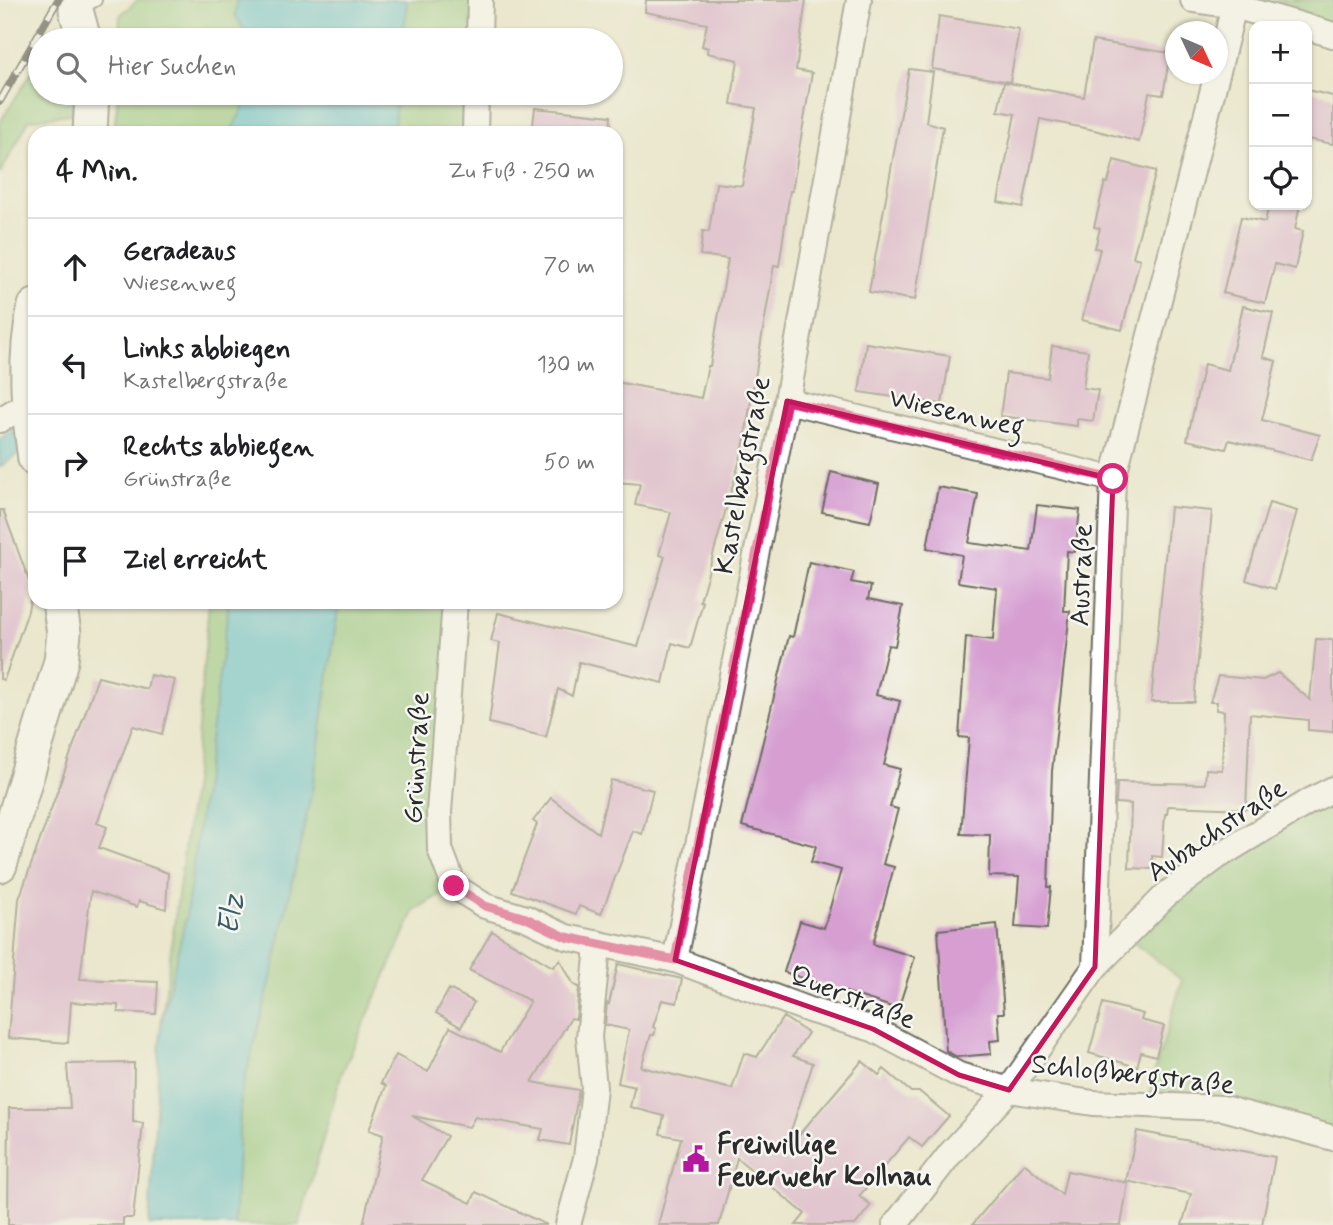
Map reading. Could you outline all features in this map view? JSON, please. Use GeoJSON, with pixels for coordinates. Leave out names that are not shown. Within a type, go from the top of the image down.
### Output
{"type":"FeatureCollection","features":[{"type":"Feature","properties":{"kind":"street"},"geometry":{"type":"LineString","coordinates":[[479,28],[480,0]]}},
{"type":"Feature","properties":{"kind":"street","name":"Kastelbergstraße"},"geometry":{"type":"LineString","coordinates":[[675,960],[787,401],[859,0]]}},
{"type":"Feature","properties":{"kind":"street"},"geometry":{"type":"LineString","coordinates":[[1193,0],[1234,6],[1285,21]]}},
{"type":"Feature","properties":{"kind":"street","name":"Austraße"},"geometry":{"type":"LineString","coordinates":[[1228,29],[1234,6]]}},
{"type":"Feature","properties":{"kind":"street"},"geometry":{"type":"LineString","coordinates":[[1312,29],[1333,35]]}},
{"type":"Feature","properties":{"kind":"street","name":"Austraße"},"geometry":{"type":"LineString","coordinates":[[1095,967],[1113,479],[1214,84]]}},
{"type":"Feature","properties":{"kind":"street"},"geometry":{"type":"LineString","coordinates":[[90,126],[91,105]]}},
{"type":"Feature","properties":{"kind":"street"},"geometry":{"type":"LineString","coordinates":[[475,126],[476,105]]}},
{"type":"Feature","properties":{"kind":"street"},"geometry":{"type":"LineString","coordinates":[[28,335],[14,412],[28,443]]}},
{"type":"Feature","properties":{"kind":"street","name":"Wiesenweg"},"geometry":{"type":"LineString","coordinates":[[787,401],[1113,479]]}},
{"type":"Feature","properties":{"kind":"street"},"geometry":{"type":"LineString","coordinates":[[0,864],[61,661],[64,633],[60,609]]}},
{"type":"Feature","properties":{"kind":"street","name":"Grünstraße"},"geometry":{"type":"LineString","coordinates":[[454,609],[439,812],[440,849],[454,886],[485,906],[526,918],[566,937],[675,960]]}},
{"type":"Feature","properties":{"kind":"street","name":"Aubachstraße"},"geometry":{"type":"LineString","coordinates":[[895,1225],[950,1154],[1009,1090],[1095,967],[1167,894],[1217,858],[1333,789]]}},
{"type":"Feature","properties":{"kind":"street"},"geometry":{"type":"LineString","coordinates":[[568,1225],[586,1158],[594,1088],[589,1037],[596,943]]}},
{"type":"Feature","properties":{"kind":"street","name":"Querstraße"},"geometry":{"type":"LineString","coordinates":[[675,960],[809,1010],[873,1030],[959,1075],[1009,1090]]}},
{"type":"Feature","properties":{"kind":"street","name":"Schloßbergstraße"},"geometry":{"type":"LineString","coordinates":[[1009,1090],[1093,1103],[1223,1108],[1333,1138]]}},
{"type":"Feature","properties":{"kind":"highlighted area"},"geometry":{"type":"Polygon","coordinates":[[[787,401],[1113,479],[1095,967],[1009,1090],[959,1075],[873,1029],[675,960],[787,401]]]}},
{"type":"Feature","properties":{"kind":"green space"},"geometry":{"type":"Polygon","coordinates":[[[138,0],[237,0],[236,15],[247,28],[119,28],[120,15],[138,0]]]}},
{"type":"Feature","properties":{"kind":"green space"},"geometry":{"type":"Polygon","coordinates":[[[407,0],[480,0],[479,28],[404,28],[407,0]]]}},
{"type":"Feature","properties":{"kind":"green space"},"geometry":{"type":"Polygon","coordinates":[[[1193,0],[1333,0],[1333,35],[1312,30],[1312,21],[1277,21],[1193,0]]]}},
{"type":"Feature","properties":{"kind":"green space"},"geometry":{"type":"Polygon","coordinates":[[[28,78],[28,105],[72,105],[72,114],[29,120],[0,174],[0,122],[28,78]]]}},
{"type":"Feature","properties":{"kind":"green space"},"geometry":{"type":"Polygon","coordinates":[[[117,105],[264,105],[257,126],[115,126],[117,105]]]}},
{"type":"Feature","properties":{"kind":"green space"},"geometry":{"type":"Polygon","coordinates":[[[396,105],[476,105],[475,126],[394,126],[396,105]]]}},
{"type":"Feature","properties":{"kind":"green space"},"geometry":{"type":"Polygon","coordinates":[[[208,609],[228,609],[186,917],[161,1024],[194,774],[208,609]]]}},
{"type":"Feature","properties":{"kind":"green space"},"geometry":{"type":"Polygon","coordinates":[[[338,609],[454,609],[439,812],[454,886],[415,910],[341,1075],[299,1225],[234,1225],[241,1094],[273,971],[313,785],[338,609]]]}},
{"type":"Feature","properties":{"kind":"green space"},"geometry":{"type":"Polygon","coordinates":[[[1333,789],[1333,1138],[1147,1105],[1182,980],[1125,936],[1333,789]]]}},
{"type":"Feature","properties":{"kind":"water"},"geometry":{"type":"Polygon","coordinates":[[[237,0],[407,0],[404,28],[243,28],[235,15],[237,0]]]}},
{"type":"Feature","properties":{"kind":"water"},"geometry":{"type":"Polygon","coordinates":[[[245,105],[396,105],[394,126],[234,126],[245,105]]]}},
{"type":"Feature","properties":{"kind":"water"},"geometry":{"type":"Polygon","coordinates":[[[28,418],[28,446],[0,467],[0,439],[28,418]]]}},
{"type":"Feature","properties":{"kind":"water","name":"Elz"},"geometry":{"type":"Polygon","coordinates":[[[228,609],[338,609],[313,785],[273,971],[241,1094],[234,1225],[149,1225],[161,1024],[186,917],[228,609]]]}},
{"type":"Feature","properties":{"kind":"building"},"geometry":{"type":"Polygon","coordinates":[[[646,0],[806,0],[796,70],[812,73],[779,266],[774,265],[743,449],[700,601],[703,602],[690,648],[672,643],[663,683],[579,662],[572,696],[558,689],[546,737],[489,723],[500,643],[491,641],[498,613],[638,647],[665,556],[659,555],[671,512],[635,505],[640,484],[623,483],[623,383],[701,398],[710,366],[728,259],[700,255],[703,231],[709,232],[716,183],[742,186],[756,108],[731,104],[738,60],[707,53],[708,48],[702,46],[707,24],[645,12],[646,0]]]}},
{"type":"Feature","properties":{"kind":"building"},"geometry":{"type":"Polygon","coordinates":[[[939,16],[1019,29],[1010,82],[932,69],[939,16]]]}},
{"type":"Feature","properties":{"kind":"building"},"geometry":{"type":"Polygon","coordinates":[[[1093,41],[1165,52],[1163,95],[1149,93],[1139,142],[1040,119],[1023,207],[998,202],[1015,114],[998,111],[1004,82],[1084,97],[1093,41]]]}},
{"type":"Feature","properties":{"kind":"building"},"geometry":{"type":"Polygon","coordinates":[[[909,69],[933,72],[926,122],[943,127],[915,300],[869,292],[909,69]]]}},
{"type":"Feature","properties":{"kind":"building"},"geometry":{"type":"Polygon","coordinates":[[[1312,91],[1333,96],[1333,144],[1312,140],[1312,91]]]}},
{"type":"Feature","properties":{"kind":"building"},"geometry":{"type":"Polygon","coordinates":[[[535,108],[611,116],[610,126],[533,126],[535,108]]]}},
{"type":"Feature","properties":{"kind":"building"},"geometry":{"type":"Polygon","coordinates":[[[1114,160],[1156,171],[1133,257],[1140,259],[1122,330],[1082,320],[1100,249],[1095,248],[1100,228],[1094,227],[1105,182],[1108,183],[1114,160]]]}},
{"type":"Feature","properties":{"kind":"building"},"geometry":{"type":"Polygon","coordinates":[[[1268,210],[1299,210],[1295,229],[1303,231],[1295,269],[1275,264],[1265,303],[1223,293],[1241,217],[1265,222],[1268,210]]]}},
{"type":"Feature","properties":{"kind":"building"},"geometry":{"type":"Polygon","coordinates":[[[1243,306],[1273,313],[1263,357],[1276,361],[1262,420],[1320,435],[1311,460],[1229,440],[1226,449],[1187,440],[1204,364],[1228,370],[1243,306]]]}},
{"type":"Feature","properties":{"kind":"building"},"geometry":{"type":"Polygon","coordinates":[[[866,343],[950,356],[942,404],[859,392],[866,343]]]}},
{"type":"Feature","properties":{"kind":"building"},"geometry":{"type":"Polygon","coordinates":[[[1052,346],[1088,351],[1083,388],[1098,390],[1093,421],[1077,419],[1077,426],[1000,416],[1006,373],[1048,378],[1052,346]]]}},
{"type":"Feature","properties":{"kind":"building"},"geometry":{"type":"Polygon","coordinates":[[[831,472],[879,484],[870,522],[822,512],[831,472]]]}},
{"type":"Feature","properties":{"kind":"building"},"geometry":{"type":"Polygon","coordinates":[[[938,487],[978,494],[969,543],[1031,551],[1037,505],[1080,510],[1075,552],[1067,551],[1064,611],[1070,611],[1052,771],[1048,887],[1051,887],[1047,929],[1015,927],[1019,877],[989,876],[990,835],[961,834],[969,738],[959,737],[966,637],[993,640],[997,588],[958,582],[962,555],[927,548],[938,487]]]}},
{"type":"Feature","properties":{"kind":"building"},"geometry":{"type":"Polygon","coordinates":[[[1269,503],[1297,511],[1275,589],[1246,580],[1269,503]]]}},
{"type":"Feature","properties":{"kind":"building"},"geometry":{"type":"Polygon","coordinates":[[[1170,507],[1212,511],[1194,702],[1151,702],[1170,507]]]}},
{"type":"Feature","properties":{"kind":"building"},"geometry":{"type":"Polygon","coordinates":[[[0,510],[3,510],[28,578],[28,609],[4,680],[0,679],[0,510]]]}},
{"type":"Feature","properties":{"kind":"building"},"geometry":{"type":"Polygon","coordinates":[[[809,562],[854,572],[851,582],[871,586],[868,599],[903,606],[895,646],[888,645],[876,695],[900,701],[884,765],[900,769],[890,807],[898,809],[883,864],[894,867],[873,944],[915,957],[898,1009],[784,972],[800,921],[824,928],[841,870],[811,862],[816,846],[742,826],[789,636],[793,637],[809,562]]]}},
{"type":"Feature","properties":{"kind":"building"},"geometry":{"type":"Polygon","coordinates":[[[1316,639],[1333,640],[1333,732],[1308,730],[1308,720],[1250,714],[1246,809],[1168,806],[1162,857],[1152,856],[1152,869],[1129,868],[1131,804],[1116,803],[1117,782],[1205,784],[1206,769],[1222,770],[1224,711],[1216,710],[1217,702],[1210,702],[1218,676],[1263,680],[1278,673],[1310,700],[1316,639]]]}},
{"type":"Feature","properties":{"kind":"building"},"geometry":{"type":"Polygon","coordinates":[[[150,675],[175,680],[162,734],[133,726],[97,823],[107,827],[99,848],[168,873],[166,909],[139,901],[137,907],[91,891],[80,979],[158,982],[156,1014],[118,1012],[118,1005],[71,1002],[68,1043],[8,1038],[19,899],[98,677],[147,689],[150,675]]]}},
{"type":"Feature","properties":{"kind":"building"},"geometry":{"type":"Polygon","coordinates":[[[611,780],[653,790],[642,834],[633,831],[601,914],[579,906],[576,914],[512,891],[537,824],[533,821],[551,798],[598,833],[611,780]]]}},
{"type":"Feature","properties":{"kind":"building"},"geometry":{"type":"Polygon","coordinates":[[[997,924],[1004,1013],[998,1013],[1000,1040],[990,1041],[991,1054],[957,1057],[946,1051],[938,930],[997,924]]]}},
{"type":"Feature","properties":{"kind":"building"},"geometry":{"type":"Polygon","coordinates":[[[492,931],[553,967],[560,960],[574,985],[579,987],[576,1019],[571,1018],[532,1082],[579,1090],[569,1145],[540,1140],[543,1129],[475,1117],[469,1127],[412,1116],[447,1136],[422,1180],[471,1203],[476,1192],[547,1225],[363,1225],[383,1135],[369,1130],[386,1086],[381,1083],[396,1055],[428,1072],[450,1027],[500,1052],[530,1001],[469,970],[492,931]]]}},
{"type":"Feature","properties":{"kind":"building"},"geometry":{"type":"Polygon","coordinates":[[[618,964],[682,979],[677,1003],[662,1000],[653,1027],[656,1029],[654,1035],[651,1035],[641,1067],[732,1089],[744,1053],[757,1057],[783,1017],[808,1033],[793,1056],[813,1063],[784,1152],[862,1061],[879,1075],[884,1069],[911,1092],[920,1092],[949,1116],[922,1147],[909,1137],[859,1196],[871,1205],[855,1225],[796,1225],[805,1214],[737,1158],[719,1225],[658,1225],[681,1138],[660,1134],[664,1116],[630,1107],[634,1087],[618,1083],[629,1030],[605,1025],[607,1003],[609,1004],[618,964]]]}},
{"type":"Feature","properties":{"kind":"building"},"geometry":{"type":"Polygon","coordinates":[[[449,989],[474,1002],[461,1027],[436,1013],[449,989]]]}},
{"type":"Feature","properties":{"kind":"building"},"geometry":{"type":"Polygon","coordinates":[[[1103,1003],[1143,1014],[1141,1020],[1164,1026],[1156,1056],[1141,1052],[1137,1067],[1089,1053],[1103,1003]]]}},
{"type":"Feature","properties":{"kind":"building"},"geometry":{"type":"Polygon","coordinates":[[[134,1063],[133,1122],[143,1123],[133,1218],[123,1218],[123,1225],[8,1225],[9,1108],[70,1108],[67,1064],[134,1063]]]}},
{"type":"Feature","properties":{"kind":"building"},"geometry":{"type":"Polygon","coordinates":[[[1137,1131],[1275,1157],[1262,1225],[1182,1225],[1191,1194],[1126,1181],[1137,1131]]]}},
{"type":"Feature","properties":{"kind":"building"},"geometry":{"type":"Polygon","coordinates":[[[1024,1163],[1062,1195],[1067,1171],[1128,1183],[1121,1225],[972,1225],[1024,1163]]]}},
{"type":"Feature","properties":{"kind":"railway"},"geometry":{"type":"LineString","coordinates":[[42,28],[58,0]]}},
{"type":"Feature","properties":{"kind":"railway"},"geometry":{"type":"LineString","coordinates":[[0,101],[28,52]]}},
{"type":"Feature","properties":{"kind":"place","name":"Freiwillige Feuerwehr Kollnau"},"geometry":{"type":"Point","coordinates":[696,1159]}},
{"type":"Feature","properties":{"kind":"route"},"geometry":{"type":"LineString","coordinates":[[454,886],[485,906],[526,918],[566,937],[675,960],[787,401],[1113,479]]}}]}
